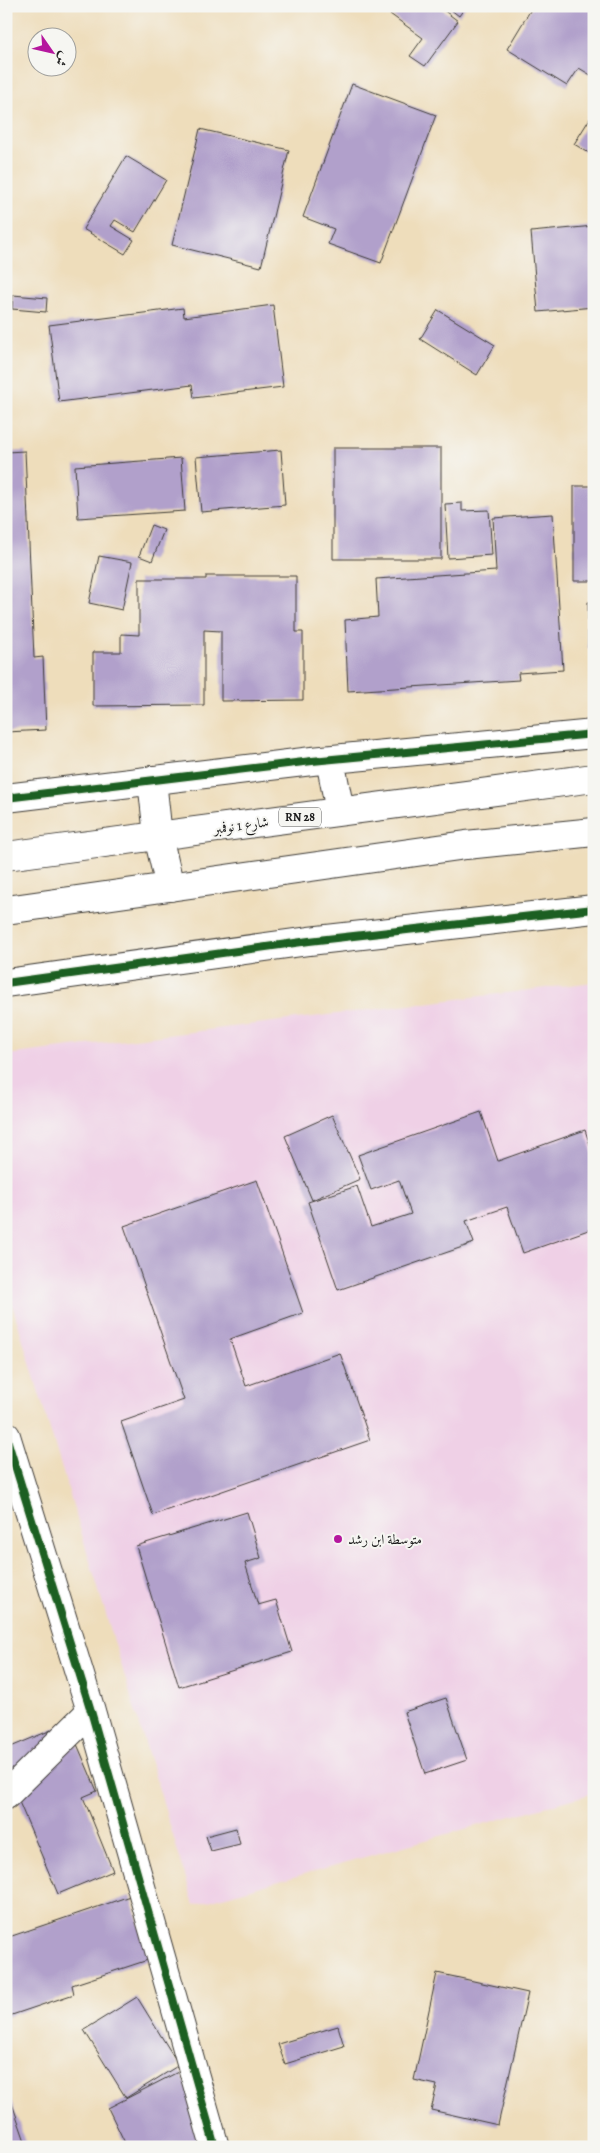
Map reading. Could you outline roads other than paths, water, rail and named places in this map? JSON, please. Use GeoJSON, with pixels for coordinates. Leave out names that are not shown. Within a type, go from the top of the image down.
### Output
{"type":"FeatureCollection","features":[{"type":"Feature","properties":{"kind":"street"},"geometry":{"type":"LineString","coordinates":[[6,798],[330,760],[594,734]]}},
{"type":"Feature","properties":{"kind":"street"},"geometry":{"type":"LineString","coordinates":[[330,760],[340,811]]}},
{"type":"Feature","properties":{"kind":"street","name":"شارع 1 نوفمبر"},"geometry":{"type":"LineString","coordinates":[[6,856],[594,778]]}},
{"type":"Feature","properties":{"kind":"street"},"geometry":{"type":"LineString","coordinates":[[152,780],[158,836],[170,887]]}},
{"type":"Feature","properties":{"kind":"street"},"geometry":{"type":"LineString","coordinates":[[6,910],[466,845],[594,832]]}},
{"type":"Feature","properties":{"kind":"street"},"geometry":{"type":"LineString","coordinates":[[6,983],[309,941],[594,909]]}},
{"type":"Feature","properties":{"kind":"street"},"geometry":{"type":"LineString","coordinates":[[6,1436],[91,1711],[215,2147]]}},
{"type":"Feature","properties":{"kind":"street"},"geometry":{"type":"LineString","coordinates":[[6,1795],[91,1711]]}},
{"type":"Feature","properties":{"kind":"place","name":"متوسطة ابن رشد"},"geometry":{"type":"Point","coordinates":[338,1539]}}]}
